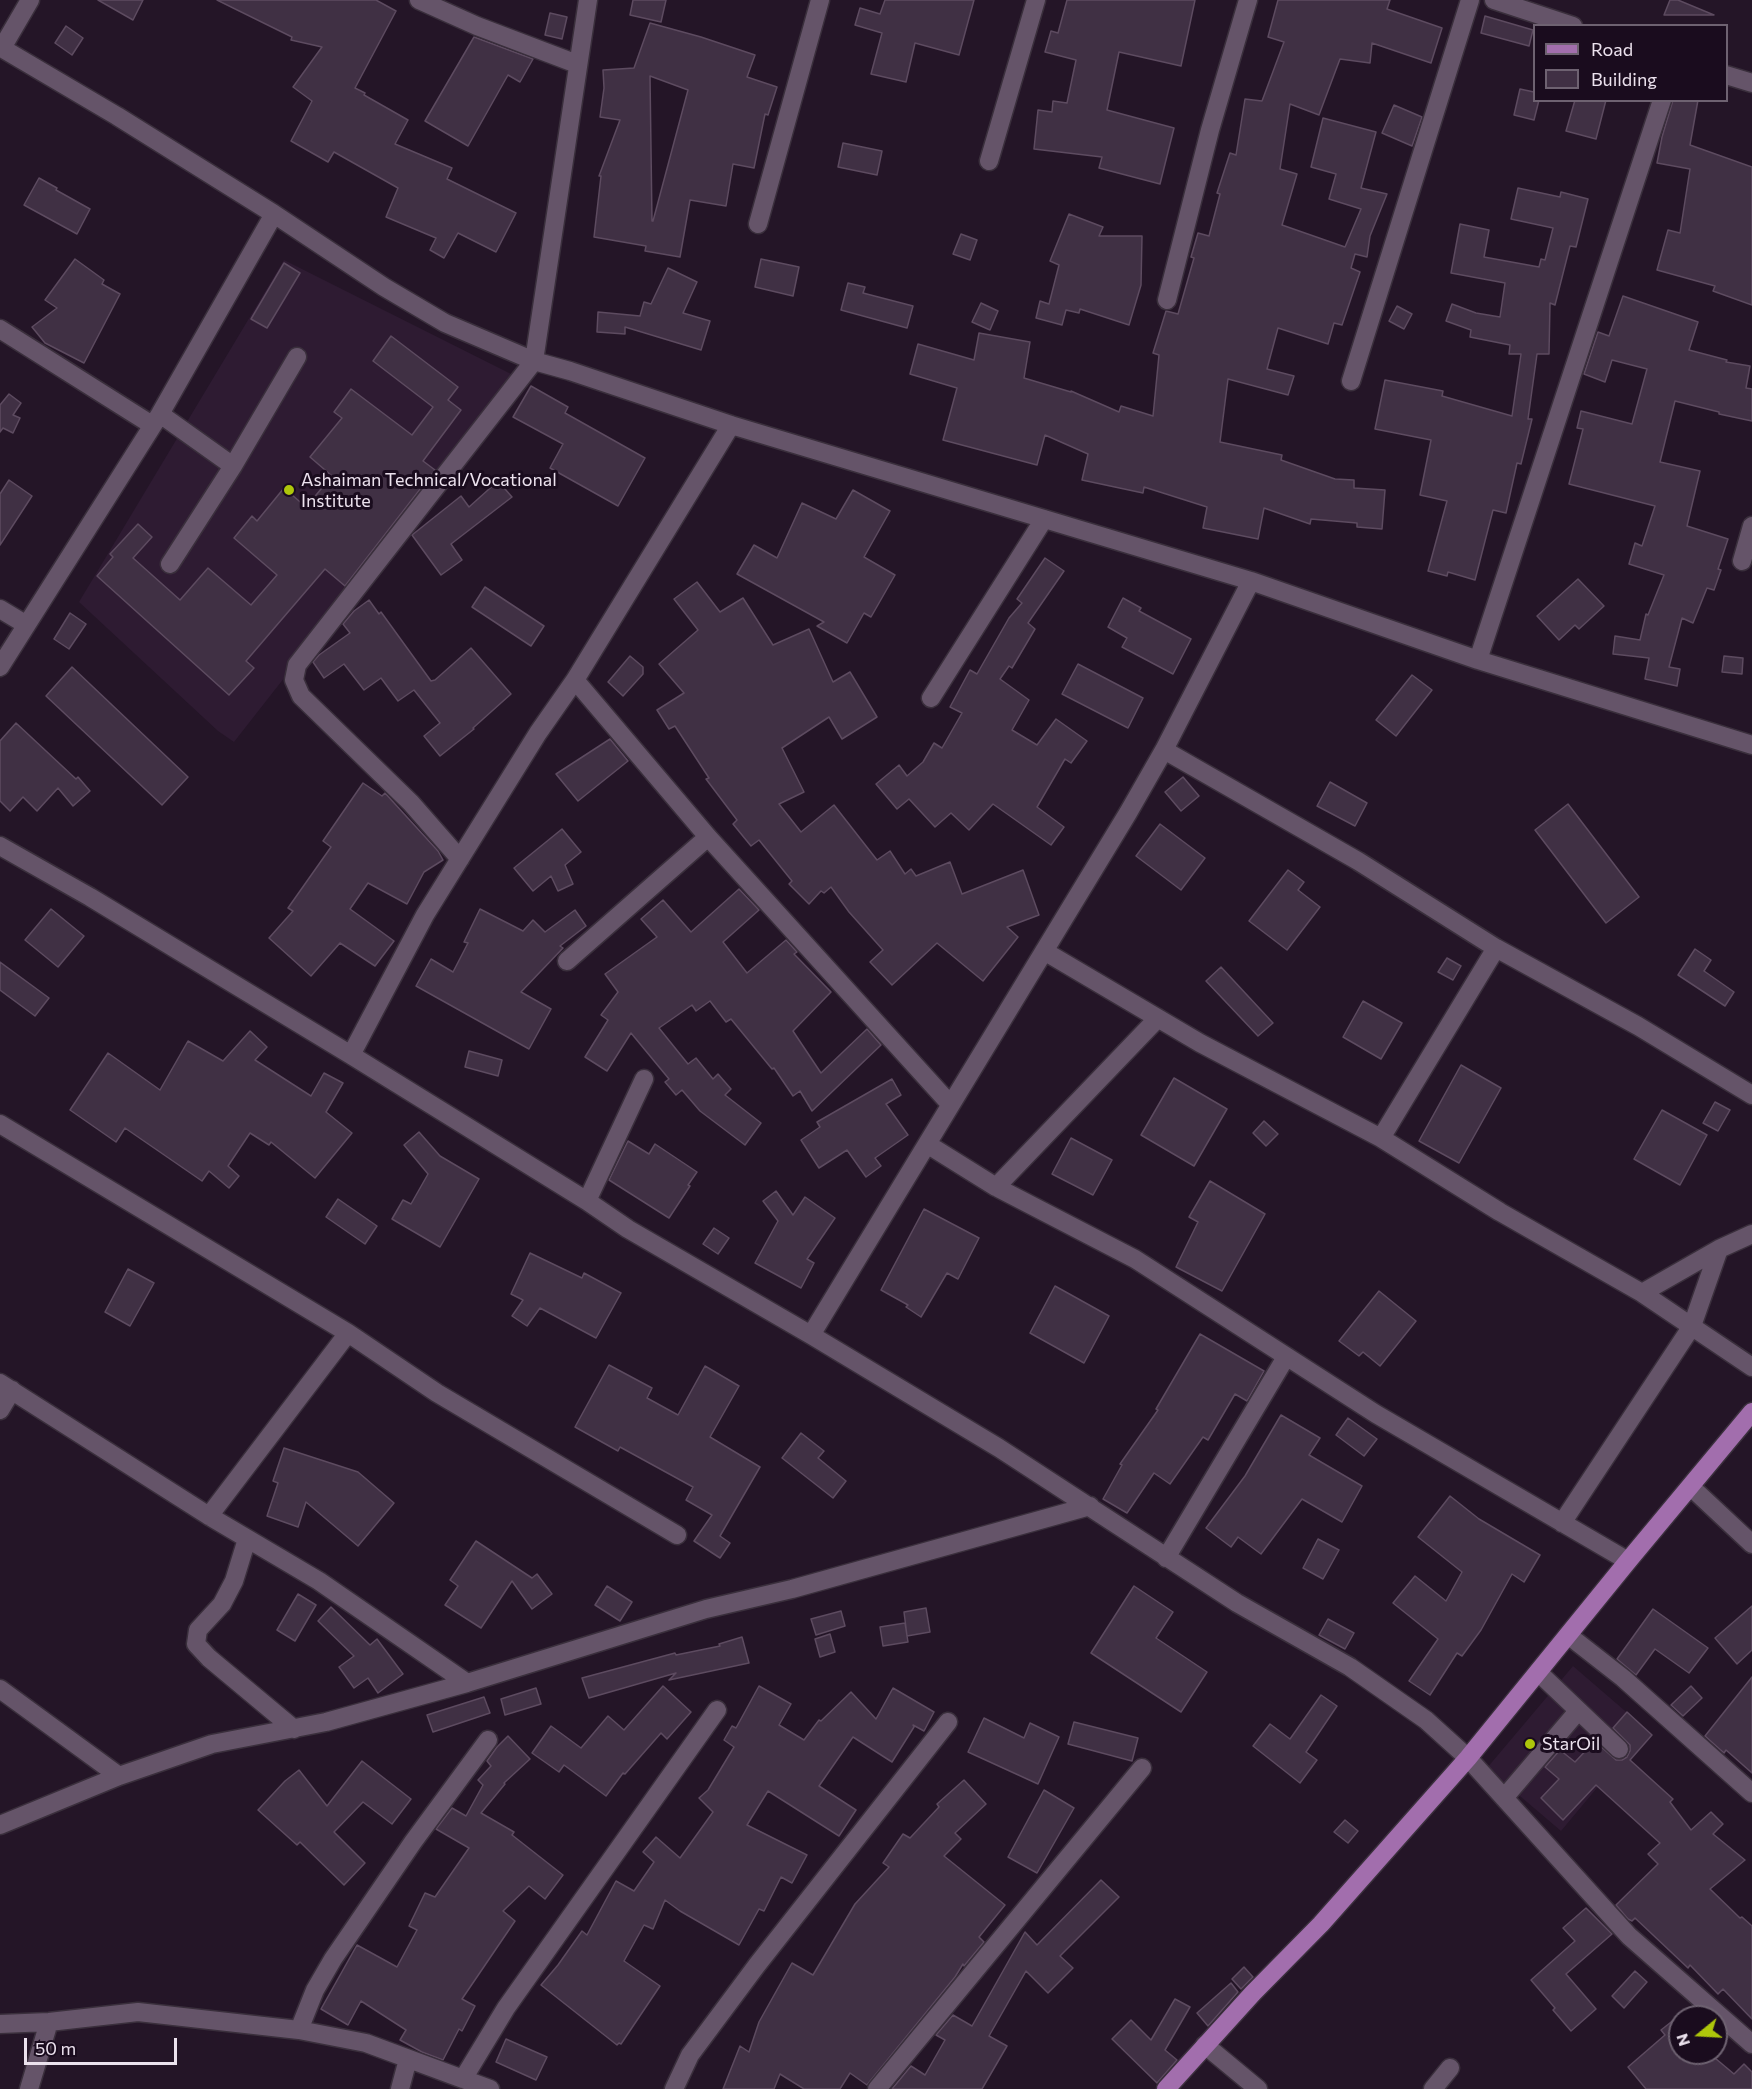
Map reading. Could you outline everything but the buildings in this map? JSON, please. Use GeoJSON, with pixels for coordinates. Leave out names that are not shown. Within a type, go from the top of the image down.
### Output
{"type":"FeatureCollection","features":[{"type":"Feature","properties":{"kind":"main road"},"geometry":{"type":"LineString","coordinates":[[1166,2089],[1321,1924],[1468,1758],[1752,1412]]}},
{"type":"Feature","properties":{"kind":"street"},"geometry":{"type":"LineString","coordinates":[[30,0],[1,48],[117,116],[274,213],[384,287],[445,323],[534,362],[570,371],[731,425],[1251,581],[1478,660],[1752,745]]}},
{"type":"Feature","properties":{"kind":"street"},"geometry":{"type":"LineString","coordinates":[[419,0],[477,26],[577,64]]}},
{"type":"Feature","properties":{"kind":"street"},"geometry":{"type":"LineString","coordinates":[[459,859],[411,803],[301,696],[294,680],[297,665],[534,362],[588,0]]}},
{"type":"Feature","properties":{"kind":"street"},"geometry":{"type":"LineString","coordinates":[[758,225],[820,0]]}},
{"type":"Feature","properties":{"kind":"street"},"geometry":{"type":"LineString","coordinates":[[989,161],[1036,0]]}},
{"type":"Feature","properties":{"kind":"street"},"geometry":{"type":"LineString","coordinates":[[1167,300],[1210,130],[1248,0]]}},
{"type":"Feature","properties":{"kind":"street"},"geometry":{"type":"LineString","coordinates":[[1351,381],[1470,0]]}},
{"type":"Feature","properties":{"kind":"street"},"geometry":{"type":"LineString","coordinates":[[1494,0],[1567,24]]}},
{"type":"Feature","properties":{"kind":"street"},"geometry":{"type":"LineString","coordinates":[[1728,76],[1752,83]]}},
{"type":"Feature","properties":{"kind":"street"},"geometry":{"type":"LineString","coordinates":[[1478,660],[1661,102]]}},
{"type":"Feature","properties":{"kind":"street"},"geometry":{"type":"LineString","coordinates":[[0,667],[156,419],[274,213]]}},
{"type":"Feature","properties":{"kind":"street"},"geometry":{"type":"LineString","coordinates":[[0,329],[233,466]]}},
{"type":"Feature","properties":{"kind":"street"},"geometry":{"type":"LineString","coordinates":[[170,564],[233,466],[297,357]]}},
{"type":"Feature","properties":{"kind":"street"},"geometry":{"type":"LineString","coordinates":[[351,1055],[425,915],[538,733],[575,680],[731,425]]}},
{"type":"Feature","properties":{"kind":"street"},"geometry":{"type":"LineString","coordinates":[[931,698],[1044,519]]}},
{"type":"Feature","properties":{"kind":"street"},"geometry":{"type":"LineString","coordinates":[[1742,561],[1752,526]]}},
{"type":"Feature","properties":{"kind":"street"},"geometry":{"type":"LineString","coordinates":[[811,1335],[1128,813],[1164,750],[1251,581]]}},
{"type":"Feature","properties":{"kind":"street"},"geometry":{"type":"LineString","coordinates":[[0,609],[26,624]]}},
{"type":"Feature","properties":{"kind":"street"},"geometry":{"type":"LineString","coordinates":[[575,680],[708,837],[950,1104]]}},
{"type":"Feature","properties":{"kind":"street"},"geometry":{"type":"LineString","coordinates":[[1164,750],[1358,861],[1496,948],[1638,1026],[1752,1095]]}},
{"type":"Feature","properties":{"kind":"street"},"geometry":{"type":"LineString","coordinates":[[567,961],[708,837]]}},
{"type":"Feature","properties":{"kind":"street"},"geometry":{"type":"LineString","coordinates":[[0,846],[90,897],[351,1055],[587,1201],[628,1229],[999,1448],[1237,1603],[1350,1667],[1425,1720],[1468,1758],[1629,1936],[1752,2044]]}},
{"type":"Feature","properties":{"kind":"street"},"geometry":{"type":"LineString","coordinates":[[1381,1138],[1496,948]]}},
{"type":"Feature","properties":{"kind":"street"},"geometry":{"type":"LineString","coordinates":[[1044,951],[1200,1043],[1381,1138],[1500,1212],[1642,1293],[1752,1367]]}},
{"type":"Feature","properties":{"kind":"street"},"geometry":{"type":"LineString","coordinates":[[996,1187],[1158,1018]]}},
{"type":"Feature","properties":{"kind":"street"},"geometry":{"type":"LineString","coordinates":[[587,1201],[644,1079]]}},
{"type":"Feature","properties":{"kind":"street"},"geometry":{"type":"LineString","coordinates":[[0,1124],[348,1333],[437,1393],[677,1535]]}},
{"type":"Feature","properties":{"kind":"street"},"geometry":{"type":"LineString","coordinates":[[927,1144],[996,1187],[1135,1259],[1376,1414],[1628,1561]]}},
{"type":"Feature","properties":{"kind":"street"},"geometry":{"type":"LineString","coordinates":[[1642,1293],[1719,1249],[1752,1234]]}},
{"type":"Feature","properties":{"kind":"street"},"geometry":{"type":"LineString","coordinates":[[1562,1523],[1692,1326],[1719,1249]]}},
{"type":"Feature","properties":{"kind":"street"},"geometry":{"type":"LineString","coordinates":[[209,1516],[348,1333]]}},
{"type":"Feature","properties":{"kind":"street"},"geometry":{"type":"LineString","coordinates":[[1166,1558],[1286,1357]]}},
{"type":"Feature","properties":{"kind":"street"},"geometry":{"type":"LineString","coordinates":[[0,1410],[6,1387],[209,1516],[319,1581],[467,1683]]}},
{"type":"Feature","properties":{"kind":"street"},"geometry":{"type":"LineString","coordinates":[[1691,1487],[1752,1544]]}},
{"type":"Feature","properties":{"kind":"street"},"geometry":{"type":"LineString","coordinates":[[0,1825],[119,1776],[212,1744],[326,1722],[467,1683],[678,1617],[792,1589],[1090,1506]]}},
{"type":"Feature","properties":{"kind":"street"},"geometry":{"type":"LineString","coordinates":[[247,1539],[234,1581],[222,1604],[198,1630],[196,1644],[209,1658],[294,1729]]}},
{"type":"Feature","properties":{"kind":"street"},"geometry":{"type":"LineString","coordinates":[[1568,1635],[1623,1678],[1752,1793]]}},
{"type":"Feature","properties":{"kind":"street"},"geometry":{"type":"LineString","coordinates":[[1538,1672],[1619,1749]]}},
{"type":"Feature","properties":{"kind":"street"},"geometry":{"type":"LineString","coordinates":[[0,1689],[119,1776]]}},
{"type":"Feature","properties":{"kind":"street"},"geometry":{"type":"LineString","coordinates":[[464,2079],[506,2008],[717,1710]]}},
{"type":"Feature","properties":{"kind":"street"},"geometry":{"type":"LineString","coordinates":[[1504,1798],[1578,1711]]}},
{"type":"Feature","properties":{"kind":"street"},"geometry":{"type":"LineString","coordinates":[[674,2089],[690,2055],[750,1974],[948,1722]]}},
{"type":"Feature","properties":{"kind":"street"},"geometry":{"type":"LineString","coordinates":[[299,2030],[315,1990],[333,1959],[413,1842],[488,1740]]}},
{"type":"Feature","properties":{"kind":"street"},"geometry":{"type":"LineString","coordinates":[[877,2089],[1142,1768]]}},
{"type":"Feature","properties":{"kind":"street"},"geometry":{"type":"LineString","coordinates":[[0,2024],[49,2022],[138,2012],[299,2030],[366,2043],[490,2089]]}},
{"type":"Feature","properties":{"kind":"street"},"geometry":{"type":"LineString","coordinates":[[29,2089],[49,2022]]}},
{"type":"Feature","properties":{"kind":"street"},"geometry":{"type":"LineString","coordinates":[[1205,2045],[1258,2089]]}},
{"type":"Feature","properties":{"kind":"street"},"geometry":{"type":"LineString","coordinates":[[400,2089],[408,2059]]}},
{"type":"Feature","properties":{"kind":"street"},"geometry":{"type":"LineString","coordinates":[[1433,2089],[1450,2068]]}},
{"type":"Feature","properties":{"kind":"shaded area","name":"Ashaiman Technical/Vocational Institute"},"geometry":{"type":"Polygon","coordinates":[[[284,260],[519,378],[234,742],[218,731],[79,602],[284,260]]]}},
{"type":"Feature","properties":{"kind":"shaded area"},"geometry":{"type":"Polygon","coordinates":[[[1573,1666],[1646,1729],[1561,1831],[1487,1768],[1573,1666]]]}},
{"type":"Feature","properties":{"kind":"place","name":"Ashaiman Technical/Vocational Institute"},"geometry":{"type":"Point","coordinates":[289,490]}},
{"type":"Feature","properties":{"kind":"place","name":"StarOil"},"geometry":{"type":"Point","coordinates":[1530,1744]}}]}
